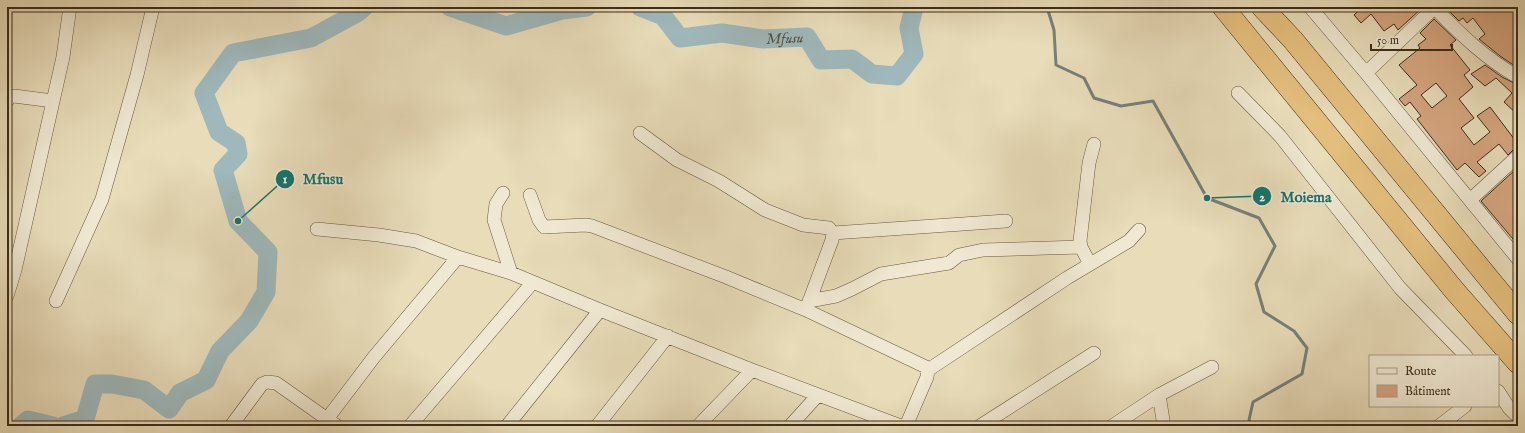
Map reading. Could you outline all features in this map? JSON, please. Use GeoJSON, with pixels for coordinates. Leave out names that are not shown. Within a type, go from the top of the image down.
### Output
{"type":"FeatureCollection","features":[{"type":"Feature","properties":{"kind":"highway"},"geometry":{"type":"LineString","coordinates":[[1223,7],[1454,290],[1518,363]]}},
{"type":"Feature","properties":{"kind":"highway"},"geometry":{"type":"LineString","coordinates":[[1262,7],[1283,30],[1518,314]]}},
{"type":"Feature","properties":{"kind":"highway"},"geometry":{"type":"LineString","coordinates":[[1481,270],[1518,292]]}},
{"type":"Feature","properties":{"kind":"street"},"geometry":{"type":"LineString","coordinates":[[7,296],[15,270],[63,57],[70,7]]}},
{"type":"Feature","properties":{"kind":"street"},"geometry":{"type":"LineString","coordinates":[[56,301],[102,199],[137,75],[153,7]]}},
{"type":"Feature","properties":{"kind":"street"},"geometry":{"type":"LineString","coordinates":[[1310,7],[1518,259]]}},
{"type":"Feature","properties":{"kind":"street"},"geometry":{"type":"LineString","coordinates":[[1366,73],[1435,7],[1484,54],[1500,67],[1518,77]]}},
{"type":"Feature","properties":{"kind":"street"},"geometry":{"type":"LineString","coordinates":[[1238,93],[1280,136],[1400,288],[1465,355]]}},
{"type":"Feature","properties":{"kind":"street"},"geometry":{"type":"LineString","coordinates":[[7,101],[9,97],[14,96],[53,101]]}},
{"type":"Feature","properties":{"kind":"street"},"geometry":{"type":"LineString","coordinates":[[640,133],[677,160],[719,181],[764,210],[803,225],[829,228],[833,233],[832,240],[808,305]]}},
{"type":"Feature","properties":{"kind":"street"},"geometry":{"type":"LineString","coordinates":[[1090,264],[1081,247],[1080,241],[1089,163],[1094,144]]}},
{"type":"Feature","properties":{"kind":"street"},"geometry":{"type":"LineString","coordinates":[[1470,200],[1518,156]]}},
{"type":"Feature","properties":{"kind":"street"},"geometry":{"type":"LineString","coordinates":[[503,193],[496,204],[494,220],[511,273]]}},
{"type":"Feature","properties":{"kind":"street"},"geometry":{"type":"LineString","coordinates":[[530,195],[539,220],[544,227],[592,226],[726,277],[808,305],[928,370]]}},
{"type":"Feature","properties":{"kind":"street"},"geometry":{"type":"LineString","coordinates":[[833,233],[1006,221]]}},
{"type":"Feature","properties":{"kind":"street"},"geometry":{"type":"LineString","coordinates":[[317,229],[379,235],[416,241],[458,257],[511,273],[600,310],[818,395],[871,421],[901,426]]}},
{"type":"Feature","properties":{"kind":"street"},"geometry":{"type":"LineString","coordinates":[[906,426],[927,377],[928,370],[1090,264],[1129,241],[1139,230]]}},
{"type":"Feature","properties":{"kind":"street"},"geometry":{"type":"LineString","coordinates":[[808,305],[836,296],[881,274],[950,263],[959,256],[983,250],[1081,247]]}},
{"type":"Feature","properties":{"kind":"street"},"geometry":{"type":"LineString","coordinates":[[231,426],[262,384],[271,382],[276,383],[332,423],[374,357],[458,257]]}},
{"type":"Feature","properties":{"kind":"street"},"geometry":{"type":"LineString","coordinates":[[410,426],[533,282]]}},
{"type":"Feature","properties":{"kind":"street"},"geometry":{"type":"LineString","coordinates":[[507,426],[600,310]]}},
{"type":"Feature","properties":{"kind":"street"},"geometry":{"type":"LineString","coordinates":[[597,426],[668,336]]}},
{"type":"Feature","properties":{"kind":"street"},"geometry":{"type":"LineString","coordinates":[[980,426],[1094,353]]}},
{"type":"Feature","properties":{"kind":"street"},"geometry":{"type":"LineString","coordinates":[[1112,426],[1159,395],[1212,367]]}},
{"type":"Feature","properties":{"kind":"street"},"geometry":{"type":"LineString","coordinates":[[698,426],[752,370]]}},
{"type":"Feature","properties":{"kind":"street"},"geometry":{"type":"LineString","coordinates":[[1499,393],[1509,408],[1518,417]]}},
{"type":"Feature","properties":{"kind":"street"},"geometry":{"type":"LineString","coordinates":[[790,426],[818,395]]}},
{"type":"Feature","properties":{"kind":"street"},"geometry":{"type":"LineString","coordinates":[[1159,395],[1164,426]]}},
{"type":"Feature","properties":{"kind":"street"},"geometry":{"type":"LineString","coordinates":[[1439,426],[1464,407]]}},
{"type":"Feature","properties":{"kind":"building"},"geometry":{"type":"Polygon","coordinates":[[[1362,7],[1423,7],[1398,30],[1394,24],[1384,31],[1371,14],[1361,23],[1354,15],[1362,7]]]}},
{"type":"Feature","properties":{"kind":"building"},"geometry":{"type":"Polygon","coordinates":[[[1450,7],[1518,7],[1518,68],[1479,39],[1485,34],[1473,18],[1467,23],[1463,18],[1459,21],[1447,9],[1450,7]]]}},
{"type":"Feature","properties":{"kind":"building"},"geometry":{"type":"Polygon","coordinates":[[[1434,19],[1456,40],[1450,45],[1470,70],[1464,75],[1473,87],[1459,99],[1474,118],[1461,128],[1474,145],[1490,132],[1477,116],[1490,107],[1518,144],[1518,148],[1513,150],[1508,155],[1499,144],[1477,162],[1486,171],[1479,177],[1465,163],[1457,170],[1417,119],[1421,116],[1410,102],[1405,106],[1399,99],[1417,85],[1399,65],[1420,48],[1418,45],[1426,39],[1420,33],[1434,19]],[[1436,83],[1421,95],[1432,108],[1447,96],[1436,83]]]}},
{"type":"Feature","properties":{"kind":"building"},"geometry":{"type":"Polygon","coordinates":[[[1485,65],[1502,77],[1518,85],[1518,115],[1504,102],[1512,93],[1496,78],[1485,86],[1471,74],[1485,65]]]}},
{"type":"Feature","properties":{"kind":"building"},"geometry":{"type":"Polygon","coordinates":[[[1515,170],[1518,174],[1518,245],[1481,201],[1515,170]]]}},
{"type":"Feature","properties":{"kind":"waterway","name":"Mfusu"},"geometry":{"type":"LineString","coordinates":[[63,426],[85,419],[95,384],[112,384],[144,390],[169,409],[180,393],[206,380],[220,351],[249,321],[266,292],[268,252],[238,221],[223,170],[238,154],[236,143],[219,132],[204,93],[233,53],[311,38],[357,13],[364,7]]}},
{"type":"Feature","properties":{"kind":"waterway","name":"Mfusu"},"geometry":{"type":"LineString","coordinates":[[450,7],[506,26],[562,10],[587,7]]}},
{"type":"Feature","properties":{"kind":"waterway","name":"Mfusu"},"geometry":{"type":"LineString","coordinates":[[640,7],[663,16],[680,38],[722,33],[763,39],[807,37],[821,60],[852,59],[872,74],[897,76],[914,54],[909,28],[914,7]]}},
{"type":"Feature","properties":{"kind":"waterway"},"geometry":{"type":"LineString","coordinates":[[1047,7],[1054,30],[1056,65],[1084,78],[1094,98],[1121,106],[1153,101],[1207,198],[1259,218],[1275,246],[1256,284],[1264,312],[1294,331],[1307,348],[1302,374],[1253,402],[1249,420],[1252,426]]}},
{"type":"Feature","properties":{"kind":"waterway","name":"Mfusu"},"geometry":{"type":"LineString","coordinates":[[21,426],[28,420],[53,426]]}},
{"type":"Feature","properties":{"kind":"place","name":"Moiema"},"geometry":{"type":"Point","coordinates":[1207,198]}},
{"type":"Feature","properties":{"kind":"place","name":"Mfusu"},"geometry":{"type":"Point","coordinates":[238,221]}}]}
